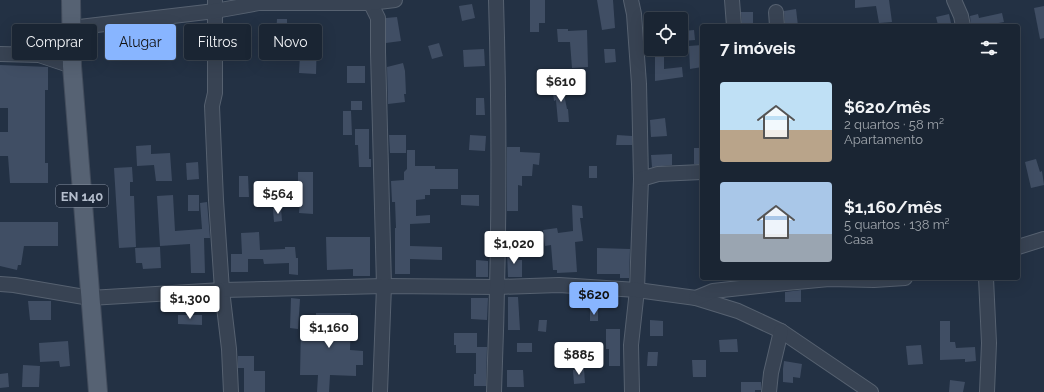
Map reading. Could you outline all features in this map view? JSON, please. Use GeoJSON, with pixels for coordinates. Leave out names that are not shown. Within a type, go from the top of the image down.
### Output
{"type":"FeatureCollection","features":[{"type":"Feature","properties":{"kind":"main road","name":"EN 140"},"geometry":{"type":"LineString","coordinates":[[71,0],[71,24]]}},
{"type":"Feature","properties":{"kind":"main road","name":"EN 140"},"geometry":{"type":"LineString","coordinates":[[72,60],[98,392]]}},
{"type":"Feature","properties":{"kind":"street"},"geometry":{"type":"LineString","coordinates":[[96,24],[215,5],[395,0]]}},
{"type":"Feature","properties":{"kind":"street"},"geometry":{"type":"LineString","coordinates":[[494,392],[498,287],[499,87],[496,0]]}},
{"type":"Feature","properties":{"kind":"street"},"geometry":{"type":"LineString","coordinates":[[631,0],[634,14],[639,84],[641,179],[637,290],[631,345],[632,392]]}},
{"type":"Feature","properties":{"kind":"street"},"geometry":{"type":"LineString","coordinates":[[732,0],[734,24]]}},
{"type":"Feature","properties":{"kind":"street"},"geometry":{"type":"LineString","coordinates":[[954,0],[963,24]]}},
{"type":"Feature","properties":{"kind":"street"},"geometry":{"type":"LineString","coordinates":[[369,1],[378,18],[384,286],[380,392]]}},
{"type":"Feature","properties":{"kind":"street"},"geometry":{"type":"LineString","coordinates":[[215,5],[215,93],[212,106],[222,290],[229,349],[231,392]]}},
{"type":"Feature","properties":{"kind":"street"},"geometry":{"type":"LineString","coordinates":[[0,54],[39,55],[72,66]]}},
{"type":"Feature","properties":{"kind":"street"},"geometry":{"type":"LineString","coordinates":[[641,179],[658,174],[700,172]]}},
{"type":"Feature","properties":{"kind":"street"},"geometry":{"type":"LineString","coordinates":[[1020,245],[1044,239]]}},
{"type":"Feature","properties":{"kind":"street"},"geometry":{"type":"LineString","coordinates":[[696,298],[713,292],[818,280]]}},
{"type":"Feature","properties":{"kind":"street"},"geometry":{"type":"LineString","coordinates":[[986,280],[989,343],[987,392]]}},
{"type":"Feature","properties":{"kind":"street"},"geometry":{"type":"LineString","coordinates":[[0,284],[90,298],[222,290],[384,286],[498,287],[560,285],[637,290],[696,298],[738,311],[781,331],[871,392]]}},
{"type":"Feature","properties":{"kind":"street"},"geometry":{"type":"LineString","coordinates":[[769,392],[771,373],[781,331]]}},
{"type":"Feature","properties":{"kind":"building"},"geometry":{"type":"Polygon","coordinates":[[[530,0],[545,0],[545,23],[539,23],[539,32],[530,32],[530,0]]]}},
{"type":"Feature","properties":{"kind":"building"},"geometry":{"type":"Polygon","coordinates":[[[597,0],[613,0],[615,28],[602,30],[597,0]]]}},
{"type":"Feature","properties":{"kind":"building"},"geometry":{"type":"Polygon","coordinates":[[[855,0],[889,0],[892,22],[879,23],[876,6],[855,8],[855,0]]]}},
{"type":"Feature","properties":{"kind":"building"},"geometry":{"type":"Polygon","coordinates":[[[472,4],[475,18],[462,21],[459,6],[472,4]]]}},
{"type":"Feature","properties":{"kind":"building"},"geometry":{"type":"Polygon","coordinates":[[[1044,6],[1044,38],[1040,39],[1034,8],[1044,6]]]}},
{"type":"Feature","properties":{"kind":"building"},"geometry":{"type":"Polygon","coordinates":[[[796,9],[798,24],[785,24],[784,11],[796,9]]]}},
{"type":"Feature","properties":{"kind":"building"},"geometry":{"type":"Polygon","coordinates":[[[741,12],[753,12],[753,24],[742,24],[741,12]]]}},
{"type":"Feature","properties":{"kind":"building"},"geometry":{"type":"Polygon","coordinates":[[[1002,13],[1004,22],[993,24],[971,24],[970,16],[978,14],[979,18],[1002,13]]]}},
{"type":"Feature","properties":{"kind":"building"},"geometry":{"type":"Polygon","coordinates":[[[949,14],[951,23],[938,24],[936,17],[949,14]]]}},
{"type":"Feature","properties":{"kind":"building"},"geometry":{"type":"Polygon","coordinates":[[[397,17],[401,41],[386,43],[386,18],[397,17]]]}},
{"type":"Feature","properties":{"kind":"building"},"geometry":{"type":"Polygon","coordinates":[[[277,19],[287,19],[287,24],[277,24],[277,19]]]}},
{"type":"Feature","properties":{"kind":"building"},"geometry":{"type":"Polygon","coordinates":[[[557,29],[568,29],[568,31],[587,30],[588,67],[572,68],[570,42],[558,42],[557,29]]]}},
{"type":"Feature","properties":{"kind":"building"},"geometry":{"type":"Polygon","coordinates":[[[694,30],[695,40],[688,41],[688,31],[694,30]]]}},
{"type":"Feature","properties":{"kind":"building"},"geometry":{"type":"Polygon","coordinates":[[[439,43],[443,56],[432,59],[428,46],[439,43]]]}},
{"type":"Feature","properties":{"kind":"building"},"geometry":{"type":"Polygon","coordinates":[[[700,45],[700,67],[690,69],[689,46],[700,45]]]}},
{"type":"Feature","properties":{"kind":"building"},"geometry":{"type":"Polygon","coordinates":[[[484,49],[485,66],[464,67],[463,50],[484,49]]]}},
{"type":"Feature","properties":{"kind":"building"},"geometry":{"type":"Polygon","coordinates":[[[604,49],[615,49],[616,62],[605,63],[604,49]]]}},
{"type":"Feature","properties":{"kind":"building"},"geometry":{"type":"Polygon","coordinates":[[[655,56],[664,56],[664,69],[682,67],[683,77],[655,81],[655,56]]]}},
{"type":"Feature","properties":{"kind":"building"},"geometry":{"type":"Polygon","coordinates":[[[300,60],[316,60],[316,74],[299,73],[300,60]]]}},
{"type":"Feature","properties":{"kind":"building"},"geometry":{"type":"Polygon","coordinates":[[[403,63],[405,71],[405,102],[388,104],[387,67],[403,63]]]}},
{"type":"Feature","properties":{"kind":"building"},"geometry":{"type":"Polygon","coordinates":[[[0,65],[48,67],[48,90],[45,90],[45,163],[48,163],[48,183],[10,183],[8,156],[0,156],[0,132],[8,132],[8,108],[0,108],[0,65]]]}},
{"type":"Feature","properties":{"kind":"building"},"geometry":{"type":"Polygon","coordinates":[[[347,66],[365,66],[365,83],[347,83],[347,66]]]}},
{"type":"Feature","properties":{"kind":"building"},"geometry":{"type":"Polygon","coordinates":[[[562,84],[568,109],[569,122],[558,122],[556,100],[554,101],[552,85],[562,84]]]}},
{"type":"Feature","properties":{"kind":"building"},"geometry":{"type":"Polygon","coordinates":[[[476,98],[484,98],[485,115],[476,115],[476,98]]]}},
{"type":"Feature","properties":{"kind":"building"},"geometry":{"type":"Polygon","coordinates":[[[351,101],[362,101],[362,110],[351,110],[351,101]]]}},
{"type":"Feature","properties":{"kind":"building"},"geometry":{"type":"Polygon","coordinates":[[[343,111],[351,111],[352,135],[343,135],[343,111]]]}},
{"type":"Feature","properties":{"kind":"building"},"geometry":{"type":"Polygon","coordinates":[[[665,118],[667,136],[651,137],[650,120],[665,118]]]}},
{"type":"Feature","properties":{"kind":"building"},"geometry":{"type":"Polygon","coordinates":[[[355,129],[369,129],[369,159],[371,159],[371,167],[359,167],[358,145],[355,145],[355,129]]]}},
{"type":"Feature","properties":{"kind":"building"},"geometry":{"type":"Polygon","coordinates":[[[389,135],[406,135],[406,153],[390,153],[389,135]]]}},
{"type":"Feature","properties":{"kind":"building"},"geometry":{"type":"Polygon","coordinates":[[[470,135],[486,136],[485,151],[469,150],[470,135]]]}},
{"type":"Feature","properties":{"kind":"building"},"geometry":{"type":"Polygon","coordinates":[[[617,135],[632,136],[632,145],[616,145],[617,135]]]}},
{"type":"Feature","properties":{"kind":"building"},"geometry":{"type":"Polygon","coordinates":[[[151,145],[151,154],[170,153],[172,181],[156,181],[154,165],[137,166],[136,146],[151,145]]]}},
{"type":"Feature","properties":{"kind":"building"},"geometry":{"type":"Polygon","coordinates":[[[507,147],[520,147],[520,152],[540,153],[539,165],[533,164],[532,176],[522,176],[522,186],[518,185],[518,211],[507,211],[507,147]]]}},
{"type":"Feature","properties":{"kind":"building"},"geometry":{"type":"Polygon","coordinates":[[[694,148],[700,148],[700,164],[694,164],[694,148]]]}},
{"type":"Feature","properties":{"kind":"building"},"geometry":{"type":"Polygon","coordinates":[[[407,150],[415,150],[415,166],[435,166],[435,169],[458,169],[458,189],[430,189],[430,195],[425,195],[425,199],[416,200],[416,216],[430,215],[430,223],[410,224],[410,246],[442,247],[442,260],[410,259],[410,274],[395,274],[395,202],[392,202],[391,181],[404,180],[404,172],[407,169],[407,150]]]}},
{"type":"Feature","properties":{"kind":"building"},"geometry":{"type":"Polygon","coordinates":[[[672,154],[672,165],[652,167],[651,155],[672,154]]]}},
{"type":"Feature","properties":{"kind":"building"},"geometry":{"type":"Polygon","coordinates":[[[1036,159],[1040,172],[1042,171],[1044,185],[1031,188],[1025,162],[1036,159]]]}},
{"type":"Feature","properties":{"kind":"building"},"geometry":{"type":"Polygon","coordinates":[[[198,162],[199,179],[187,180],[186,163],[198,162]]]}},
{"type":"Feature","properties":{"kind":"building"},"geometry":{"type":"Polygon","coordinates":[[[589,166],[597,166],[597,178],[589,178],[589,166]]]}},
{"type":"Feature","properties":{"kind":"building"},"geometry":{"type":"Polygon","coordinates":[[[132,167],[133,182],[130,182],[130,196],[134,196],[136,247],[119,248],[114,168],[132,167]]]}},
{"type":"Feature","properties":{"kind":"building"},"geometry":{"type":"Polygon","coordinates":[[[298,172],[313,172],[313,214],[299,213],[301,190],[298,190],[298,172]]]}},
{"type":"Feature","properties":{"kind":"building"},"geometry":{"type":"Polygon","coordinates":[[[239,176],[248,176],[249,197],[239,197],[239,176]]]}},
{"type":"Feature","properties":{"kind":"building"},"geometry":{"type":"Polygon","coordinates":[[[173,195],[175,231],[202,229],[200,203],[207,202],[210,238],[204,238],[205,273],[191,273],[190,244],[160,246],[157,196],[173,195]]]}},
{"type":"Feature","properties":{"kind":"building"},"geometry":{"type":"Polygon","coordinates":[[[188,195],[199,195],[199,211],[188,211],[188,195]]]}},
{"type":"Feature","properties":{"kind":"building"},"geometry":{"type":"Polygon","coordinates":[[[461,195],[479,195],[479,206],[461,205],[461,195]]]}},
{"type":"Feature","properties":{"kind":"building"},"geometry":{"type":"Polygon","coordinates":[[[572,205],[582,206],[583,218],[580,218],[583,241],[575,242],[577,272],[557,273],[557,270],[553,270],[551,245],[545,246],[543,230],[557,228],[558,233],[573,231],[572,205]]]}},
{"type":"Feature","properties":{"kind":"building"},"geometry":{"type":"Polygon","coordinates":[[[281,208],[282,221],[274,222],[273,209],[281,208]]]}},
{"type":"Feature","properties":{"kind":"building"},"geometry":{"type":"Polygon","coordinates":[[[0,222],[58,222],[58,246],[24,246],[21,265],[18,265],[17,270],[0,266],[0,222]]]}},
{"type":"Feature","properties":{"kind":"building"},"geometry":{"type":"Polygon","coordinates":[[[259,232],[260,250],[295,247],[296,258],[298,258],[298,275],[289,274],[289,263],[264,264],[263,259],[248,259],[248,272],[231,272],[231,254],[242,254],[241,233],[259,232]]]}},
{"type":"Feature","properties":{"kind":"building"},"geometry":{"type":"Polygon","coordinates":[[[326,237],[370,237],[370,276],[353,276],[353,269],[327,270],[326,237]]]}},
{"type":"Feature","properties":{"kind":"building"},"geometry":{"type":"Polygon","coordinates":[[[160,247],[161,268],[143,269],[142,263],[136,263],[135,248],[160,247]]]}},
{"type":"Feature","properties":{"kind":"building"},"geometry":{"type":"Polygon","coordinates":[[[597,248],[630,249],[629,278],[620,278],[620,274],[597,274],[597,248]]]}},
{"type":"Feature","properties":{"kind":"building"},"geometry":{"type":"Polygon","coordinates":[[[507,251],[517,251],[517,260],[522,260],[522,277],[508,277],[507,251]]]}},
{"type":"Feature","properties":{"kind":"building"},"geometry":{"type":"Polygon","coordinates":[[[476,260],[488,261],[488,277],[476,277],[476,260]]]}},
{"type":"Feature","properties":{"kind":"building"},"geometry":{"type":"Polygon","coordinates":[[[801,290],[801,302],[785,302],[785,292],[801,290]]]}},
{"type":"Feature","properties":{"kind":"building"},"geometry":{"type":"Polygon","coordinates":[[[508,297],[518,297],[520,330],[508,330],[508,297]]]}},
{"type":"Feature","properties":{"kind":"building"},"geometry":{"type":"Polygon","coordinates":[[[291,298],[300,299],[298,329],[290,328],[291,298]]]}},
{"type":"Feature","properties":{"kind":"building"},"geometry":{"type":"Polygon","coordinates":[[[471,298],[488,298],[487,320],[471,319],[471,298]]]}},
{"type":"Feature","properties":{"kind":"building"},"geometry":{"type":"Polygon","coordinates":[[[28,301],[51,301],[51,320],[30,320],[28,301]]]}},
{"type":"Feature","properties":{"kind":"building"},"geometry":{"type":"Polygon","coordinates":[[[590,310],[598,310],[598,321],[590,321],[590,310]]]}},
{"type":"Feature","properties":{"kind":"building"},"geometry":{"type":"Polygon","coordinates":[[[316,313],[351,313],[350,350],[363,351],[363,365],[356,365],[356,376],[330,375],[329,392],[317,392],[318,375],[300,375],[301,326],[316,326],[316,313]]]}},
{"type":"Feature","properties":{"kind":"building"},"geometry":{"type":"Polygon","coordinates":[[[178,315],[202,315],[202,325],[178,324],[178,315]]]}},
{"type":"Feature","properties":{"kind":"building"},"geometry":{"type":"Polygon","coordinates":[[[539,320],[547,320],[546,332],[538,331],[539,320]]]}},
{"type":"Feature","properties":{"kind":"building"},"geometry":{"type":"Polygon","coordinates":[[[650,320],[663,321],[663,336],[650,336],[650,320]]]}},
{"type":"Feature","properties":{"kind":"building"},"geometry":{"type":"Polygon","coordinates":[[[940,321],[950,321],[950,342],[955,342],[956,348],[975,347],[976,361],[965,362],[965,359],[940,360],[940,321]]]}},
{"type":"Feature","properties":{"kind":"building"},"geometry":{"type":"Polygon","coordinates":[[[606,329],[620,329],[620,366],[609,366],[609,349],[606,349],[606,329]]]}},
{"type":"Feature","properties":{"kind":"building"},"geometry":{"type":"Polygon","coordinates":[[[454,333],[477,333],[477,347],[487,347],[486,386],[474,386],[474,374],[476,374],[476,353],[456,353],[454,333]]]}},
{"type":"Feature","properties":{"kind":"building"},"geometry":{"type":"Polygon","coordinates":[[[737,339],[738,352],[720,352],[719,340],[737,339]]]}},
{"type":"Feature","properties":{"kind":"building"},"geometry":{"type":"Polygon","coordinates":[[[68,341],[70,366],[60,367],[59,361],[40,362],[39,343],[68,341]]]}},
{"type":"Feature","properties":{"kind":"building"},"geometry":{"type":"Polygon","coordinates":[[[517,343],[532,343],[532,352],[517,352],[517,343]]]}},
{"type":"Feature","properties":{"kind":"building"},"geometry":{"type":"Polygon","coordinates":[[[921,345],[923,364],[908,365],[906,346],[921,345]]]}},
{"type":"Feature","properties":{"kind":"building"},"geometry":{"type":"Polygon","coordinates":[[[648,352],[658,352],[657,366],[647,366],[648,352]]]}},
{"type":"Feature","properties":{"kind":"building"},"geometry":{"type":"Polygon","coordinates":[[[238,356],[254,356],[254,371],[265,371],[265,392],[244,392],[244,368],[238,368],[238,356]]]}},
{"type":"Feature","properties":{"kind":"building"},"geometry":{"type":"Polygon","coordinates":[[[692,360],[706,360],[706,377],[693,377],[692,360]]]}},
{"type":"Feature","properties":{"kind":"building"},"geometry":{"type":"Polygon","coordinates":[[[784,361],[802,364],[800,378],[793,377],[793,383],[783,382],[784,361]]]}},
{"type":"Feature","properties":{"kind":"building"},"geometry":{"type":"Polygon","coordinates":[[[23,365],[40,366],[39,387],[22,387],[23,365]]]}},
{"type":"Feature","properties":{"kind":"building"},"geometry":{"type":"Polygon","coordinates":[[[584,369],[585,383],[574,384],[573,370],[584,369]]]}},
{"type":"Feature","properties":{"kind":"building"},"geometry":{"type":"Polygon","coordinates":[[[507,370],[523,370],[524,387],[507,387],[507,370]]]}},
{"type":"Feature","properties":{"kind":"building"},"geometry":{"type":"Polygon","coordinates":[[[8,373],[9,387],[0,388],[0,374],[8,373]]]}},
{"type":"Feature","properties":{"kind":"building"},"geometry":{"type":"Polygon","coordinates":[[[950,380],[965,382],[963,392],[949,392],[950,380]]]}},
{"type":"Feature","properties":{"kind":"building"},"geometry":{"type":"Polygon","coordinates":[[[741,382],[761,382],[761,390],[755,390],[755,392],[741,392],[741,382]]]}}]}
